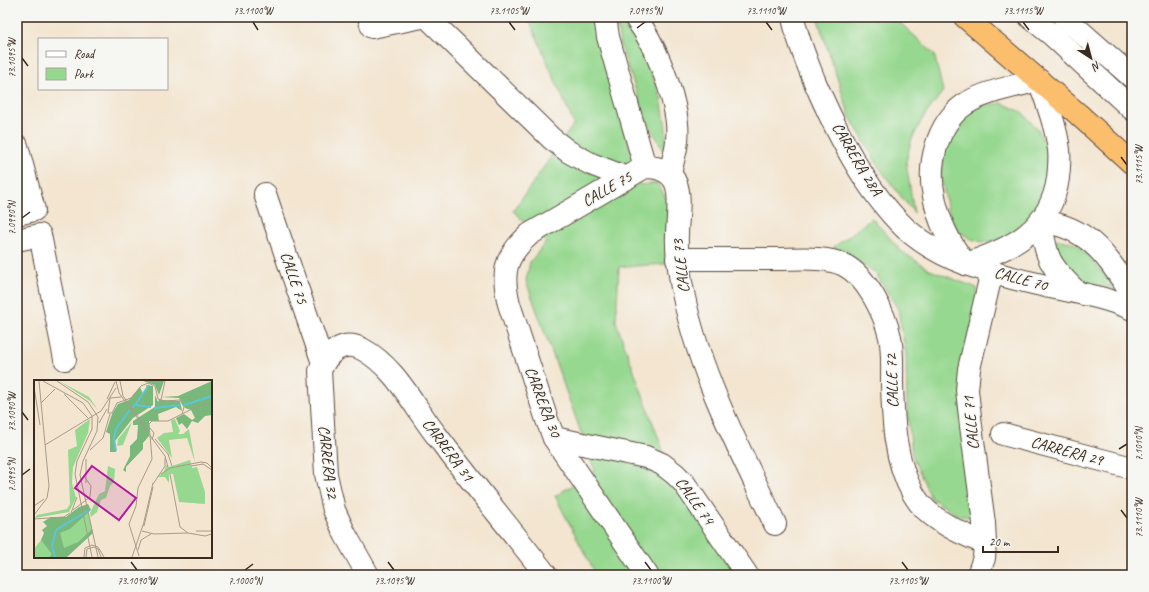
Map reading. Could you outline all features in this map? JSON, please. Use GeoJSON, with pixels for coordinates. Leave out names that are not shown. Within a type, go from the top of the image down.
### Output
{"type":"FeatureCollection","features":[{"type":"Feature","properties":{"kind":"highway"},"geometry":{"type":"LineString","coordinates":[[965,17],[1039,80],[1132,163]]}},
{"type":"Feature","properties":{"kind":"street"},"geometry":{"type":"LineString","coordinates":[[371,22],[422,17]]}},
{"type":"Feature","properties":{"kind":"street"},"geometry":{"type":"LineString","coordinates":[[427,17],[552,139],[569,152],[591,164],[636,172],[660,168],[670,174],[677,140],[676,111],[665,75],[649,40],[635,17]]}},
{"type":"Feature","properties":{"kind":"street"},"geometry":{"type":"LineString","coordinates":[[605,17],[636,172]]}},
{"type":"Feature","properties":{"kind":"street","name":"CARRERA 28A"},"geometry":{"type":"LineString","coordinates":[[793,17],[802,50],[823,100],[864,176],[887,208],[906,229],[926,244],[951,258],[966,264]]}},
{"type":"Feature","properties":{"kind":"street"},"geometry":{"type":"LineString","coordinates":[[1030,17],[1052,35],[1132,109]]}},
{"type":"Feature","properties":{"kind":"street"},"geometry":{"type":"LineString","coordinates":[[1064,17],[1132,77]]}},
{"type":"Feature","properties":{"kind":"street"},"geometry":{"type":"LineString","coordinates":[[1039,80],[1053,124],[1059,152],[1056,192],[1050,206],[1041,220],[1024,237],[1003,250],[966,264],[957,253],[947,235],[933,195],[932,176],[934,156],[938,142],[943,130],[951,118],[964,105],[979,97],[1039,80]]}},
{"type":"Feature","properties":{"kind":"street"},"geometry":{"type":"LineString","coordinates":[[17,146],[34,210],[17,214]]}},
{"type":"Feature","properties":{"kind":"street","name":"CALLE 75"},"geometry":{"type":"LineString","coordinates":[[512,254],[520,243],[530,234],[636,172]]}},
{"type":"Feature","properties":{"kind":"street","name":"CALLE 73"},"geometry":{"type":"LineString","coordinates":[[670,174],[675,181],[678,190],[678,259],[684,296],[701,360],[720,406],[775,524]]}},
{"type":"Feature","properties":{"kind":"street","name":"CALLE 75"},"geometry":{"type":"LineString","coordinates":[[265,194],[331,355]]}},
{"type":"Feature","properties":{"kind":"street"},"geometry":{"type":"LineString","coordinates":[[1041,220],[1078,233],[1092,242],[1103,254],[1132,294]]}},
{"type":"Feature","properties":{"kind":"street","name":"CALLE 70"},"geometry":{"type":"LineString","coordinates":[[1041,220],[1049,260],[1059,275],[1076,292]]}},
{"type":"Feature","properties":{"kind":"street"},"geometry":{"type":"LineString","coordinates":[[17,240],[40,235],[65,359]]}},
{"type":"Feature","properties":{"kind":"street","name":"CARRERA 30"},"geometry":{"type":"LineString","coordinates":[[512,254],[505,273],[505,290],[554,438],[647,575]]}},
{"type":"Feature","properties":{"kind":"street","name":"CALLE 72"},"geometry":{"type":"LineString","coordinates":[[678,259],[814,259],[843,264],[856,273],[870,290],[881,312],[890,337],[893,415],[896,443],[904,472],[914,495],[929,512],[950,528],[985,543]]}},
{"type":"Feature","properties":{"kind":"street","name":"CALLE 70"},"geometry":{"type":"LineString","coordinates":[[966,264],[1033,283],[1076,292],[1132,309]]}},
{"type":"Feature","properties":{"kind":"street","name":"CALLE 71"},"geometry":{"type":"LineString","coordinates":[[978,575],[984,558],[984,523],[967,390],[968,369],[992,271]]}},
{"type":"Feature","properties":{"kind":"street","name":"CARRERA 31"},"geometry":{"type":"LineString","coordinates":[[331,355],[351,346],[361,348],[384,365],[436,436],[546,575]]}},
{"type":"Feature","properties":{"kind":"street","name":"CARRERA 32"},"geometry":{"type":"LineString","coordinates":[[331,355],[320,371],[326,474],[334,510],[345,534],[368,575]]}},
{"type":"Feature","properties":{"kind":"street","name":"CARRERA 29"},"geometry":{"type":"LineString","coordinates":[[1003,434],[1132,468]]}},
{"type":"Feature","properties":{"kind":"street","name":"CALLE 74"},"geometry":{"type":"LineString","coordinates":[[554,438],[646,457],[671,470],[684,483],[747,575]]}},
{"type":"Feature","properties":{"kind":"green space"},"geometry":{"type":"Polygon","coordinates":[[[528,17],[596,17],[599,38],[640,185],[657,183],[669,203],[666,264],[619,267],[616,322],[676,486],[738,575],[596,575],[555,496],[595,471],[526,281],[530,262],[546,242],[513,211],[574,124],[528,17]]]}},
{"type":"Feature","properties":{"kind":"green space"},"geometry":{"type":"Polygon","coordinates":[[[616,17],[622,17],[638,41],[661,98],[666,128],[666,154],[647,122],[620,44],[616,17]]]}},
{"type":"Feature","properties":{"kind":"green space"},"geometry":{"type":"Polygon","coordinates":[[[817,17],[894,17],[934,54],[943,91],[923,118],[911,141],[906,162],[914,213],[882,172],[850,117],[817,17]]]}},
{"type":"Feature","properties":{"kind":"green space"},"geometry":{"type":"Polygon","coordinates":[[[1002,103],[1022,112],[1038,130],[1047,148],[1048,174],[1043,196],[1036,211],[1024,224],[1010,235],[995,241],[982,242],[971,239],[958,231],[949,216],[941,176],[945,149],[964,115],[981,106],[1002,103]]]}},
{"type":"Feature","properties":{"kind":"green space"},"geometry":{"type":"Polygon","coordinates":[[[872,218],[901,251],[930,270],[977,288],[976,517],[959,516],[931,498],[912,455],[907,406],[906,354],[898,309],[875,272],[833,248],[872,218]]]}},
{"type":"Feature","properties":{"kind":"green space"},"geometry":{"type":"Polygon","coordinates":[[[1059,240],[1071,242],[1083,249],[1115,288],[1089,284],[1071,278],[1053,242],[1059,240]]]}}]}
